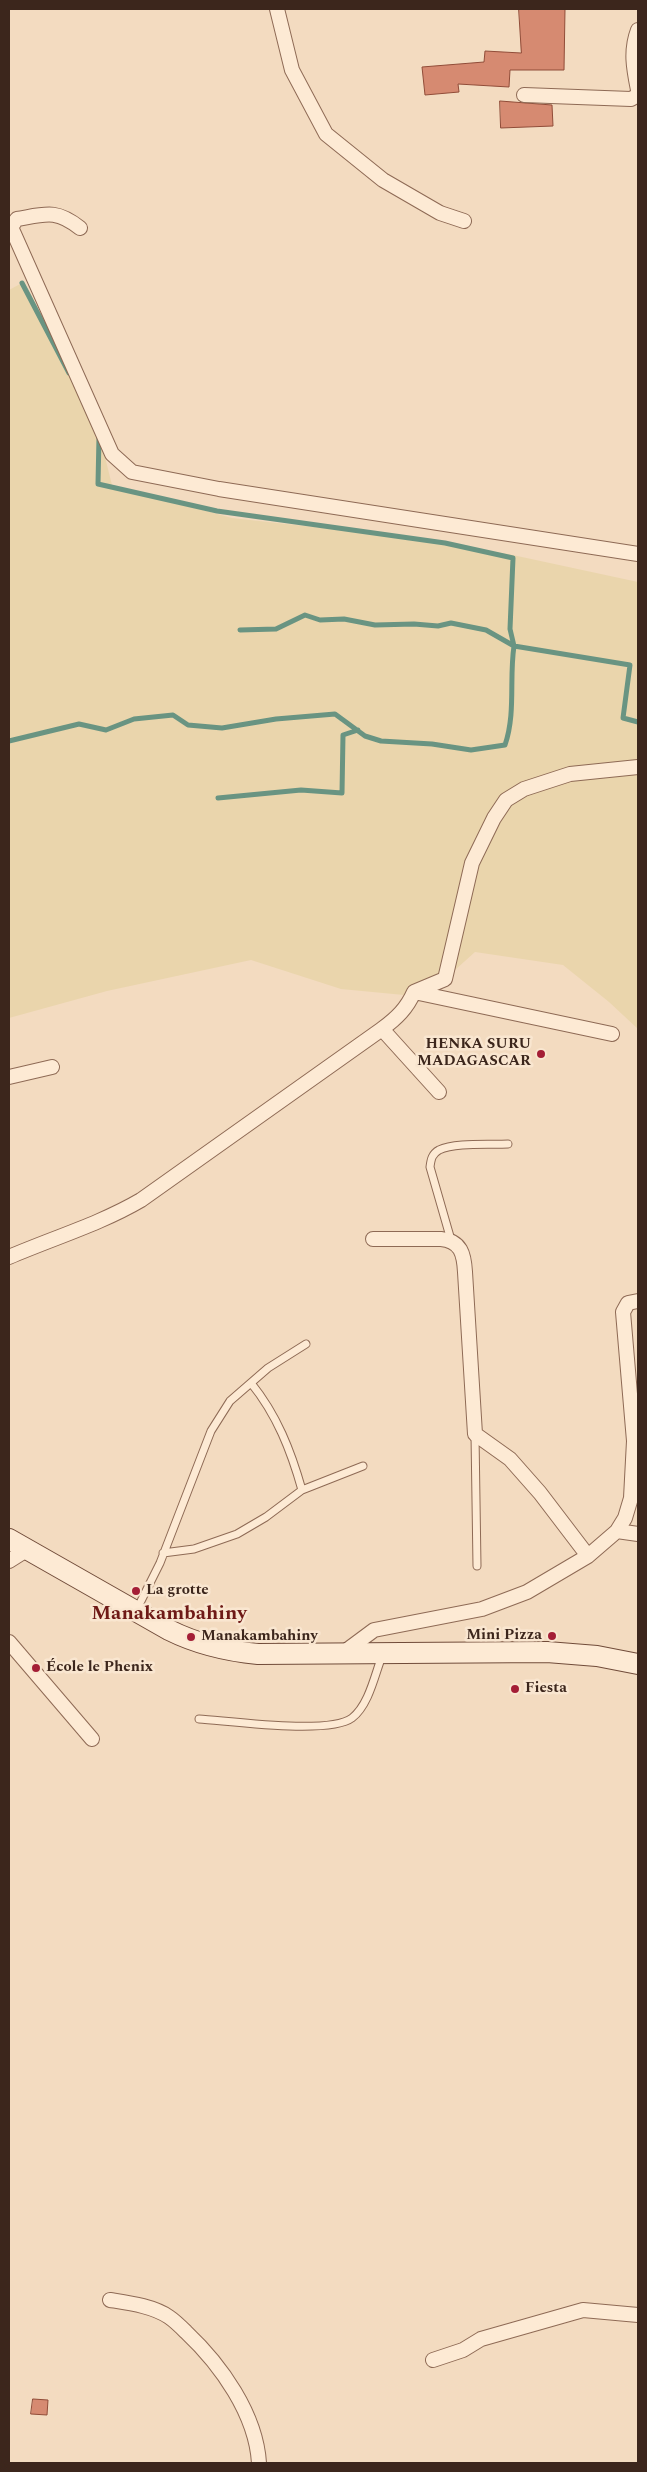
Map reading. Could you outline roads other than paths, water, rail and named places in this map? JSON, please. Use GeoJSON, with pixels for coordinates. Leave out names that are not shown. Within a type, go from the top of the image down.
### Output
{"type":"FeatureCollection","features":[{"type":"Feature","properties":{"kind":"street"},"geometry":{"type":"LineString","coordinates":[[277,9],[292,70],[326,134],[383,180],[440,213],[464,221]]}},
{"type":"Feature","properties":{"kind":"street"},"geometry":{"type":"LineString","coordinates":[[638,30],[633,51],[633,67],[638,90]]}},
{"type":"Feature","properties":{"kind":"street"},"geometry":{"type":"LineString","coordinates":[[524,95],[631,99],[638,95]]}},
{"type":"Feature","properties":{"kind":"street"},"geometry":{"type":"LineString","coordinates":[[80,228],[65,216],[50,214],[17,219],[11,227],[112,454],[132,472],[219,489],[638,554]]}},
{"type":"Feature","properties":{"kind":"street"},"geometry":{"type":"LineString","coordinates":[[9,1257],[62,1234],[114,1215],[141,1200],[397,1018],[409,1003],[414,992],[445,979],[472,863],[494,818],[506,800],[524,788],[562,776],[638,766]]}},
{"type":"Feature","properties":{"kind":"street"},"geometry":{"type":"LineString","coordinates":[[414,992],[612,1034]]}},
{"type":"Feature","properties":{"kind":"street"},"geometry":{"type":"LineString","coordinates":[[382,1029],[439,1092]]}},
{"type":"Feature","properties":{"kind":"street"},"geometry":{"type":"LineString","coordinates":[[9,1077],[52,1067]]}},
{"type":"Feature","properties":{"kind":"street"},"geometry":{"type":"LineString","coordinates":[[373,1239],[451,1240],[464,1254],[475,1434],[510,1459],[540,1493],[588,1556]]}},
{"type":"Feature","properties":{"kind":"street"},"geometry":{"type":"LineString","coordinates":[[343,1653],[374,1630],[482,1609],[505,1601],[556,1576],[588,1556],[617,1532],[625,1518],[631,1498],[634,1441],[623,1312],[628,1302],[638,1301]]}},
{"type":"Feature","properties":{"kind":"street"},"geometry":{"type":"LineString","coordinates":[[617,1532],[638,1534]]}},
{"type":"Feature","properties":{"kind":"street"},"geometry":{"type":"LineString","coordinates":[[9,1539],[136,1612],[188,1639],[234,1652],[258,1654],[547,1652],[597,1656],[638,1664]]}},
{"type":"Feature","properties":{"kind":"street"},"geometry":{"type":"LineString","coordinates":[[9,1561],[28,1549]]}},
{"type":"Feature","properties":{"kind":"street"},"geometry":{"type":"LineString","coordinates":[[9,1642],[92,1739]]}},
{"type":"Feature","properties":{"kind":"street"},"geometry":{"type":"LineString","coordinates":[[110,2300],[131,2303],[169,2316],[208,2353],[232,2388],[251,2425],[259,2463]]}},
{"type":"Feature","properties":{"kind":"street"},"geometry":{"type":"LineString","coordinates":[[433,2360],[463,2350],[481,2339],[583,2310],[638,2315]]}},
{"type":"Feature","properties":{"kind":"lane"},"geometry":{"type":"LineString","coordinates":[[451,1240],[430,1167],[431,1157],[438,1151],[449,1147],[508,1144]]}},
{"type":"Feature","properties":{"kind":"lane"},"geometry":{"type":"LineString","coordinates":[[136,1612],[163,1553],[211,1430],[230,1401],[268,1368],[306,1344]]}},
{"type":"Feature","properties":{"kind":"lane"},"geometry":{"type":"LineString","coordinates":[[251,1382],[282,1430],[302,1490]]}},
{"type":"Feature","properties":{"kind":"lane"},"geometry":{"type":"LineString","coordinates":[[475,1434],[477,1566]]}},
{"type":"Feature","properties":{"kind":"lane"},"geometry":{"type":"LineString","coordinates":[[163,1553],[194,1549],[236,1534],[266,1517],[302,1490],[363,1466]]}},
{"type":"Feature","properties":{"kind":"lane"},"geometry":{"type":"LineString","coordinates":[[199,1719],[311,1726],[336,1725],[353,1718],[366,1699],[383,1653]]}},
{"type":"Feature","properties":{"kind":"waterway"},"geometry":{"type":"LineString","coordinates":[[22,283],[69,373]]}},
{"type":"Feature","properties":{"kind":"waterway"},"geometry":{"type":"LineString","coordinates":[[99,437],[98,484],[217,511],[445,543],[513,558],[510,629],[514,646]]}},
{"type":"Feature","properties":{"kind":"waterway"},"geometry":{"type":"LineString","coordinates":[[240,630],[276,629],[305,615],[320,620],[344,619],[375,625],[414,624],[438,626],[451,623],[486,630],[514,646]]}},
{"type":"Feature","properties":{"kind":"waterway"},"geometry":{"type":"LineString","coordinates":[[9,741],[79,724],[106,730],[134,719],[173,715],[188,725],[222,728],[276,719],[335,714],[365,736],[381,741],[432,744],[471,750],[505,745],[510,721],[514,646],[630,665],[623,718],[638,722]]}},
{"type":"Feature","properties":{"kind":"waterway"},"geometry":{"type":"LineString","coordinates":[[218,798],[301,790],[342,793],[343,735],[358,730]]}},
{"type":"Feature","properties":{"kind":"place","name":"HENKA SURU MADAGASCAR"},"geometry":{"type":"Point","coordinates":[541,1054]}},
{"type":"Feature","properties":{"kind":"place","name":"La grotte"},"geometry":{"type":"Point","coordinates":[136,1591]}},
{"type":"Feature","properties":{"kind":"place","name":"Mini Pizza"},"geometry":{"type":"Point","coordinates":[552,1636]}},
{"type":"Feature","properties":{"kind":"place","name":"Manakambahiny"},"geometry":{"type":"Point","coordinates":[191,1637]}},
{"type":"Feature","properties":{"kind":"place","name":"École le Phenix"},"geometry":{"type":"Point","coordinates":[36,1668]}},
{"type":"Feature","properties":{"kind":"place","name":"Fiesta"},"geometry":{"type":"Point","coordinates":[515,1689]}},
{"type":"Feature","properties":{"kind":"district","name":"Manakambahiny"},"geometry":{"type":"Point","coordinates":[169,1615]}}]}
